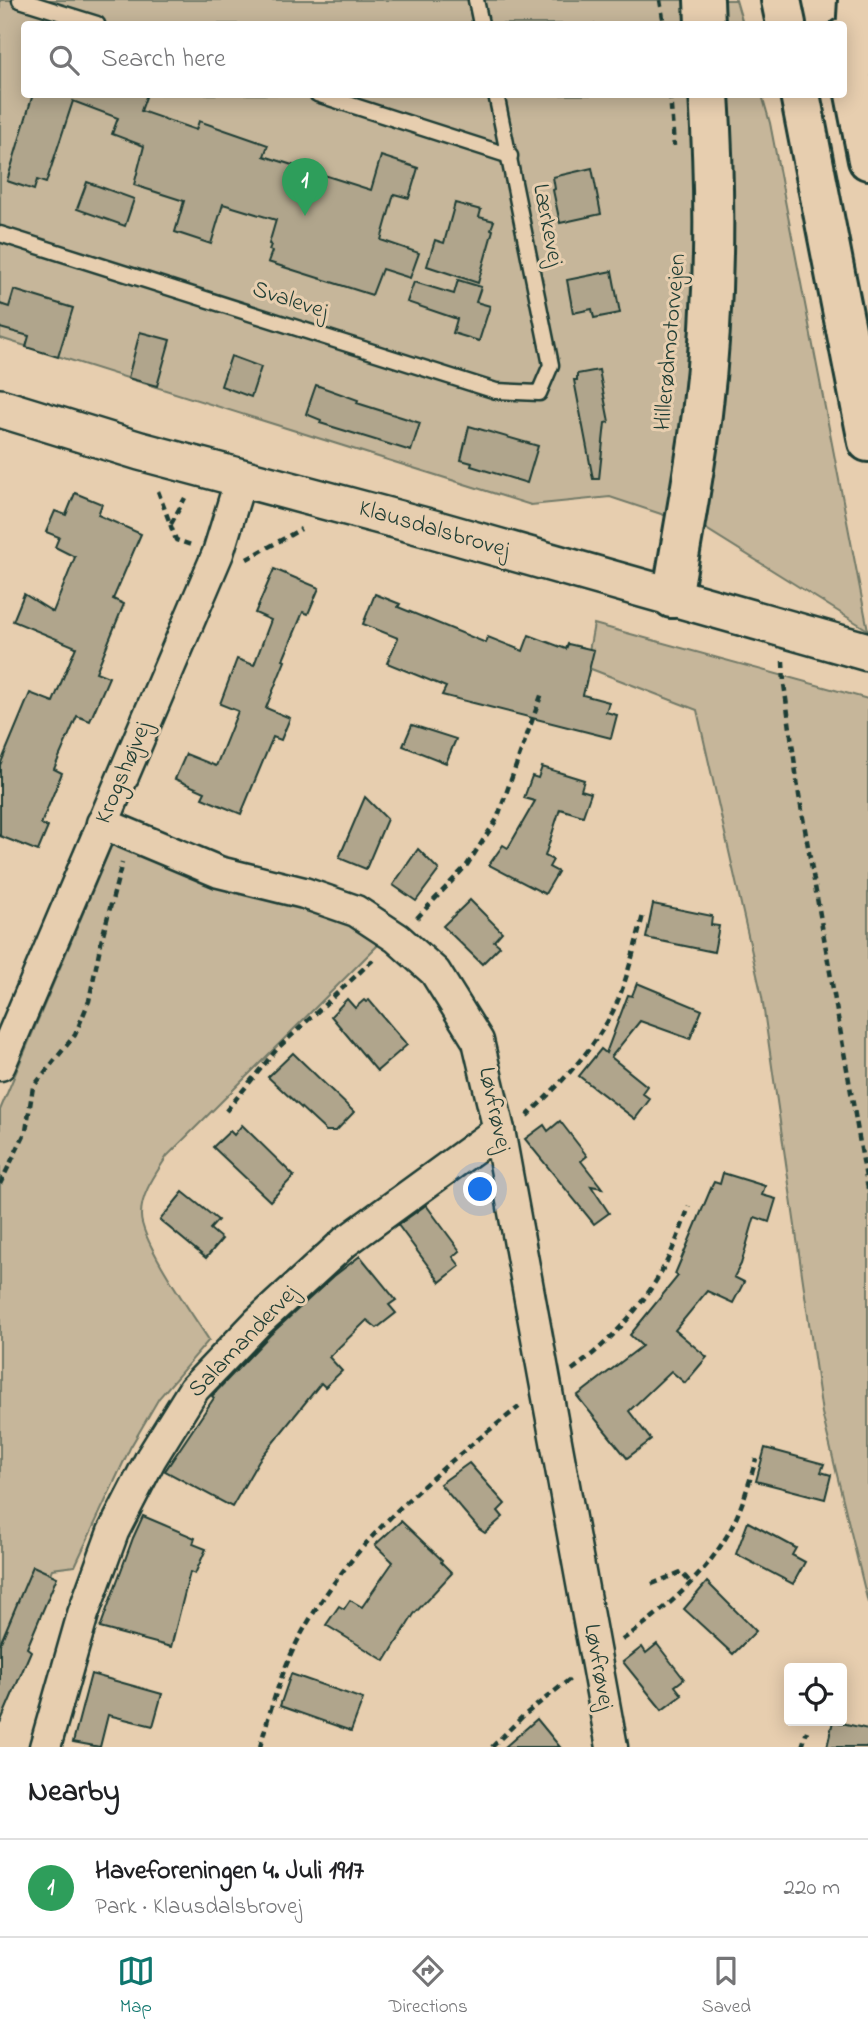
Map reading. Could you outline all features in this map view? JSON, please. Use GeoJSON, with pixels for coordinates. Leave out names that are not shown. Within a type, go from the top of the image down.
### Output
{"type":"FeatureCollection","features":[{"type":"Feature","properties":{"kind":"highway"},"geometry":{"type":"LineString","coordinates":[[704,0],[705,21]]}},
{"type":"Feature","properties":{"kind":"highway"},"geometry":{"type":"LineString","coordinates":[[781,0],[785,21]]}},
{"type":"Feature","properties":{"kind":"highway"},"geometry":{"type":"LineString","coordinates":[[836,0],[840,21]]}},
{"type":"Feature","properties":{"kind":"highway"},"geometry":{"type":"LineString","coordinates":[[853,85],[858,0]]}},
{"type":"Feature","properties":{"kind":"highway"},"geometry":{"type":"LineString","coordinates":[[847,54],[868,160]]}},
{"type":"Feature","properties":{"kind":"highway"},"geometry":{"type":"LineString","coordinates":[[672,598],[702,413],[711,297],[713,156],[709,98]]}},
{"type":"Feature","properties":{"kind":"highway"},"geometry":{"type":"LineString","coordinates":[[801,98],[868,442]]}},
{"type":"Feature","properties":{"kind":"street","name":"Klausdalsbrovej"},"geometry":{"type":"LineString","coordinates":[[0,408],[868,652]]}},
{"type":"Feature","properties":{"kind":"street","name":"Krogshøjvej"},"geometry":{"type":"LineString","coordinates":[[0,1065],[218,553],[242,478]]}},
{"type":"Feature","properties":{"kind":"street","name":"Løvfrøvej"},"geometry":{"type":"LineString","coordinates":[[102,824],[219,872],[304,893],[356,911],[397,938],[435,972],[478,1041],[499,1130],[612,1747]]}},
{"type":"Feature","properties":{"kind":"street","name":"Salamandervej"},"geometry":{"type":"LineString","coordinates":[[45,1747],[83,1614],[113,1532],[151,1458],[194,1389],[257,1323],[345,1242],[499,1130]]}},
{"type":"Feature","properties":{"kind":"lane"},"geometry":{"type":"LineString","coordinates":[[20,0],[87,21]]}},
{"type":"Feature","properties":{"kind":"lane"},"geometry":{"type":"LineString","coordinates":[[476,0],[480,21]]}},
{"type":"Feature","properties":{"kind":"lane"},"geometry":{"type":"LineString","coordinates":[[329,98],[510,156]]}},
{"type":"Feature","properties":{"kind":"lane","name":"Lærkevej"},"geometry":{"type":"LineString","coordinates":[[497,98],[551,365]]}},
{"type":"Feature","properties":{"kind":"lane","name":"Svalevej"},"geometry":{"type":"LineString","coordinates":[[0,234],[496,391],[539,393],[551,365]]}},
{"type":"Feature","properties":{"kind":"path"},"geometry":{"type":"LineString","coordinates":[[660,0],[664,21]]}},
{"type":"Feature","properties":{"kind":"path"},"geometry":{"type":"LineString","coordinates":[[670,98],[675,149]]}},
{"type":"Feature","properties":{"kind":"path"},"geometry":{"type":"LineString","coordinates":[[166,487],[155,483],[176,540],[248,559],[344,505]]}},
{"type":"Feature","properties":{"kind":"path"},"geometry":{"type":"LineString","coordinates":[[171,525],[186,499],[177,491]]}},
{"type":"Feature","properties":{"kind":"path"},"geometry":{"type":"LineString","coordinates":[[783,666],[799,795],[868,1189]]}},
{"type":"Feature","properties":{"kind":"path"},"geometry":{"type":"LineString","coordinates":[[226,1111],[277,1049],[397,938],[478,851],[497,818],[542,693]]}},
{"type":"Feature","properties":{"kind":"path"},"geometry":{"type":"LineString","coordinates":[[0,1184],[26,1131],[33,1087],[75,1035],[89,1001],[101,942],[130,835]]}},
{"type":"Feature","properties":{"kind":"path"},"geometry":{"type":"LineString","coordinates":[[499,1130],[516,1127],[579,1062],[618,999],[643,915]]}},
{"type":"Feature","properties":{"kind":"path"},"geometry":{"type":"LineString","coordinates":[[260,1747],[283,1674],[297,1642],[322,1599],[353,1556],[380,1527],[475,1441],[578,1365],[612,1336],[639,1304],[666,1264],[690,1206]]}},
{"type":"Feature","properties":{"kind":"path"},"geometry":{"type":"LineString","coordinates":[[492,1747],[523,1716],[667,1605],[690,1582],[725,1540],[748,1487],[756,1459]]}},
{"type":"Feature","properties":{"kind":"path"},"geometry":{"type":"LineString","coordinates":[[652,1584],[681,1572],[690,1582]]}},
{"type":"Feature","properties":{"kind":"path"},"geometry":{"type":"LineString","coordinates":[[802,1747],[807,1731]]}},
{"type":"Feature","properties":{"kind":"shaded area"},"geometry":{"type":"Polygon","coordinates":[[[0,0],[736,0],[742,21],[21,21],[21,98],[763,98],[770,123],[868,630],[706,529],[610,497],[531,505],[0,338],[0,0]]]}},
{"type":"Feature","properties":{"kind":"shaded area"},"geometry":{"type":"Polygon","coordinates":[[[594,624],[868,699],[868,1603],[822,1413],[762,997],[697,710],[586,667],[594,624]]]}},
{"type":"Feature","properties":{"kind":"shaded area"},"geometry":{"type":"Polygon","coordinates":[[[113,842],[354,921],[381,942],[167,1156],[150,1184],[142,1207],[143,1227],[158,1259],[209,1340],[159,1398],[130,1448],[75,1566],[52,1569],[0,1698],[0,1110],[113,842]]]}},
{"type":"Feature","properties":{"kind":"building"},"geometry":{"type":"Polygon","coordinates":[[[32,98],[146,98],[141,111],[196,130],[199,121],[268,145],[264,156],[371,190],[381,156],[418,168],[409,198],[394,194],[381,240],[419,253],[410,278],[382,269],[372,295],[268,262],[272,251],[269,250],[269,244],[276,220],[223,204],[211,244],[175,232],[184,201],[134,185],[144,146],[112,134],[118,118],[73,101],[46,183],[37,180],[34,190],[7,181],[32,98]]]}},
{"type":"Feature","properties":{"kind":"building"},"geometry":{"type":"Polygon","coordinates":[[[592,168],[601,214],[560,223],[553,177],[592,168]]]}},
{"type":"Feature","properties":{"kind":"building"},"geometry":{"type":"Polygon","coordinates":[[[87,182],[134,199],[125,226],[77,209],[87,182]]]}},
{"type":"Feature","properties":{"kind":"building"},"geometry":{"type":"Polygon","coordinates":[[[455,203],[481,210],[479,217],[494,221],[478,283],[427,266],[435,240],[444,243],[455,203]]]}},
{"type":"Feature","properties":{"kind":"building"},"geometry":{"type":"Polygon","coordinates":[[[612,271],[620,313],[594,318],[592,309],[573,313],[567,280],[612,271]]]}},
{"type":"Feature","properties":{"kind":"building"},"geometry":{"type":"Polygon","coordinates":[[[458,280],[481,287],[476,302],[490,306],[479,341],[453,333],[457,319],[407,302],[414,282],[454,294],[458,280]]]}},
{"type":"Feature","properties":{"kind":"building"},"geometry":{"type":"Polygon","coordinates":[[[14,290],[73,308],[58,357],[26,347],[29,336],[0,328],[0,304],[9,307],[14,290]]]}},
{"type":"Feature","properties":{"kind":"building"},"geometry":{"type":"Polygon","coordinates":[[[140,332],[170,340],[157,386],[128,378],[140,332]]]}},
{"type":"Feature","properties":{"kind":"building"},"geometry":{"type":"Polygon","coordinates":[[[231,356],[261,367],[251,397],[221,386],[231,356]]]}},
{"type":"Feature","properties":{"kind":"building"},"geometry":{"type":"Polygon","coordinates":[[[599,370],[609,422],[605,423],[599,479],[593,479],[574,380],[577,380],[577,374],[599,370]]]}},
{"type":"Feature","properties":{"kind":"building"},"geometry":{"type":"Polygon","coordinates":[[[316,385],[358,400],[357,403],[420,423],[411,451],[320,423],[321,420],[306,414],[316,385]]]}},
{"type":"Feature","properties":{"kind":"building"},"geometry":{"type":"Polygon","coordinates":[[[469,426],[538,446],[527,483],[471,466],[472,463],[461,460],[469,426]]]}},
{"type":"Feature","properties":{"kind":"building"},"geometry":{"type":"Polygon","coordinates":[[[75,493],[102,504],[98,515],[141,534],[113,599],[124,604],[96,672],[109,677],[90,721],[77,716],[54,769],[62,773],[41,824],[48,827],[38,851],[0,836],[0,765],[30,693],[53,702],[76,647],[13,621],[24,594],[53,612],[75,557],[55,547],[59,537],[46,532],[55,511],[66,515],[75,493]]]}},
{"type":"Feature","properties":{"kind":"building"},"geometry":{"type":"Polygon","coordinates":[[[274,569],[319,588],[308,614],[303,612],[266,708],[290,718],[281,740],[273,737],[241,814],[202,798],[205,792],[175,779],[186,754],[216,766],[238,711],[220,704],[237,659],[254,665],[271,620],[255,613],[274,569]]]}},
{"type":"Feature","properties":{"kind":"building"},"geometry":{"type":"Polygon","coordinates":[[[375,594],[400,604],[398,607],[486,643],[488,637],[523,651],[529,635],[566,649],[568,644],[594,650],[583,695],[609,702],[606,712],[617,715],[611,738],[442,695],[446,687],[387,663],[398,638],[363,624],[375,594]]]}},
{"type":"Feature","properties":{"kind":"building"},"geometry":{"type":"Polygon","coordinates":[[[412,725],[456,739],[446,763],[403,746],[412,725]]]}},
{"type":"Feature","properties":{"kind":"building"},"geometry":{"type":"Polygon","coordinates":[[[542,767],[584,780],[581,790],[591,793],[583,816],[560,809],[545,856],[553,860],[549,867],[558,872],[545,894],[489,865],[503,845],[508,848],[535,801],[524,798],[532,776],[538,778],[542,767]]]}},
{"type":"Feature","properties":{"kind":"building"},"geometry":{"type":"Polygon","coordinates":[[[365,797],[387,819],[366,869],[339,858],[365,797]]]}},
{"type":"Feature","properties":{"kind":"building"},"geometry":{"type":"Polygon","coordinates":[[[418,849],[439,870],[416,901],[393,885],[418,849]]]}},
{"type":"Feature","properties":{"kind":"building"},"geometry":{"type":"Polygon","coordinates":[[[470,900],[502,932],[494,941],[500,946],[482,964],[443,926],[470,900]]]}},
{"type":"Feature","properties":{"kind":"building"},"geometry":{"type":"Polygon","coordinates":[[[653,904],[712,916],[711,925],[719,926],[714,952],[646,938],[653,904]]]}},
{"type":"Feature","properties":{"kind":"building"},"geometry":{"type":"Polygon","coordinates":[[[637,983],[702,1010],[690,1039],[640,1021],[611,1057],[647,1086],[642,1093],[650,1099],[635,1119],[579,1076],[601,1049],[606,1053],[628,995],[632,996],[637,983]]]}},
{"type":"Feature","properties":{"kind":"building"},"geometry":{"type":"Polygon","coordinates":[[[347,999],[355,1008],[364,1000],[369,1000],[407,1045],[377,1071],[331,1016],[347,999]]]}},
{"type":"Feature","properties":{"kind":"building"},"geometry":{"type":"Polygon","coordinates":[[[293,1053],[354,1112],[336,1131],[326,1131],[268,1077],[293,1053]]]}},
{"type":"Feature","properties":{"kind":"building"},"geometry":{"type":"Polygon","coordinates":[[[560,1121],[587,1156],[581,1161],[602,1188],[591,1186],[609,1213],[594,1224],[525,1139],[544,1125],[548,1131],[560,1121]]]}},
{"type":"Feature","properties":{"kind":"building"},"geometry":{"type":"Polygon","coordinates":[[[242,1125],[294,1176],[270,1201],[213,1147],[230,1131],[234,1135],[242,1125]]]}},
{"type":"Feature","properties":{"kind":"building"},"geometry":{"type":"Polygon","coordinates":[[[723,1173],[765,1186],[762,1195],[776,1199],[769,1222],[755,1217],[754,1219],[741,1264],[734,1277],[744,1282],[733,1303],[707,1291],[675,1330],[707,1357],[685,1383],[671,1371],[629,1411],[651,1440],[627,1458],[577,1396],[642,1346],[630,1335],[678,1276],[675,1274],[712,1186],[714,1182],[720,1184],[723,1173]]]}},
{"type":"Feature","properties":{"kind":"building"},"geometry":{"type":"Polygon","coordinates":[[[183,1192],[218,1220],[210,1229],[222,1239],[206,1258],[160,1220],[183,1192]]]}},
{"type":"Feature","properties":{"kind":"building"},"geometry":{"type":"Polygon","coordinates":[[[426,1205],[460,1251],[453,1257],[460,1266],[440,1282],[398,1225],[426,1205]]]}},
{"type":"Feature","properties":{"kind":"building"},"geometry":{"type":"Polygon","coordinates":[[[360,1256],[396,1300],[389,1305],[396,1313],[377,1328],[367,1320],[329,1357],[342,1371],[325,1387],[321,1383],[259,1460],[232,1507],[165,1471],[214,1398],[212,1396],[270,1335],[334,1276],[360,1256]]]}},
{"type":"Feature","properties":{"kind":"building"},"geometry":{"type":"Polygon","coordinates":[[[765,1448],[824,1464],[821,1472],[831,1475],[825,1499],[756,1481],[765,1448]]]}},
{"type":"Feature","properties":{"kind":"building"},"geometry":{"type":"Polygon","coordinates":[[[469,1463],[505,1504],[498,1511],[503,1517],[485,1533],[440,1484],[469,1463]]]}},
{"type":"Feature","properties":{"kind":"building"},"geometry":{"type":"Polygon","coordinates":[[[143,1516],[195,1538],[193,1544],[206,1549],[195,1574],[190,1572],[171,1647],[100,1628],[143,1516]]]}},
{"type":"Feature","properties":{"kind":"building"},"geometry":{"type":"Polygon","coordinates":[[[401,1521],[452,1573],[414,1614],[385,1661],[326,1625],[339,1606],[344,1609],[350,1600],[362,1607],[393,1562],[375,1545],[401,1521]]]}},
{"type":"Feature","properties":{"kind":"building"},"geometry":{"type":"Polygon","coordinates":[[[748,1522],[796,1548],[792,1555],[805,1562],[793,1584],[736,1554],[748,1522]]]}},
{"type":"Feature","properties":{"kind":"building"},"geometry":{"type":"Polygon","coordinates":[[[33,1566],[57,1577],[27,1648],[31,1651],[0,1723],[0,1644],[33,1566]]]}},
{"type":"Feature","properties":{"kind":"building"},"geometry":{"type":"Polygon","coordinates":[[[707,1582],[756,1631],[733,1654],[684,1609],[707,1582]]]}},
{"type":"Feature","properties":{"kind":"building"},"geometry":{"type":"Polygon","coordinates":[[[657,1644],[684,1679],[675,1686],[682,1695],[662,1710],[623,1662],[642,1647],[646,1653],[657,1644]]]}},
{"type":"Feature","properties":{"kind":"building"},"geometry":{"type":"Polygon","coordinates":[[[91,1674],[162,1694],[153,1726],[108,1715],[100,1747],[73,1742],[91,1674]]]}},
{"type":"Feature","properties":{"kind":"building"},"geometry":{"type":"Polygon","coordinates":[[[291,1674],[363,1699],[351,1731],[280,1706],[291,1674]]]}},
{"type":"Feature","properties":{"kind":"building"},"geometry":{"type":"Polygon","coordinates":[[[537,1719],[560,1747],[505,1747],[537,1719]]]}},
{"type":"Feature","properties":{"kind":"building"},"geometry":{"type":"Polygon","coordinates":[[[847,1724],[868,1729],[868,1747],[827,1747],[832,1726],[847,1724]]]}},
{"type":"Feature","properties":{"kind":"place","name":"Haveforeningen 4. Juli 1917"},"geometry":{"type":"Point","coordinates":[305,216]}}]}
